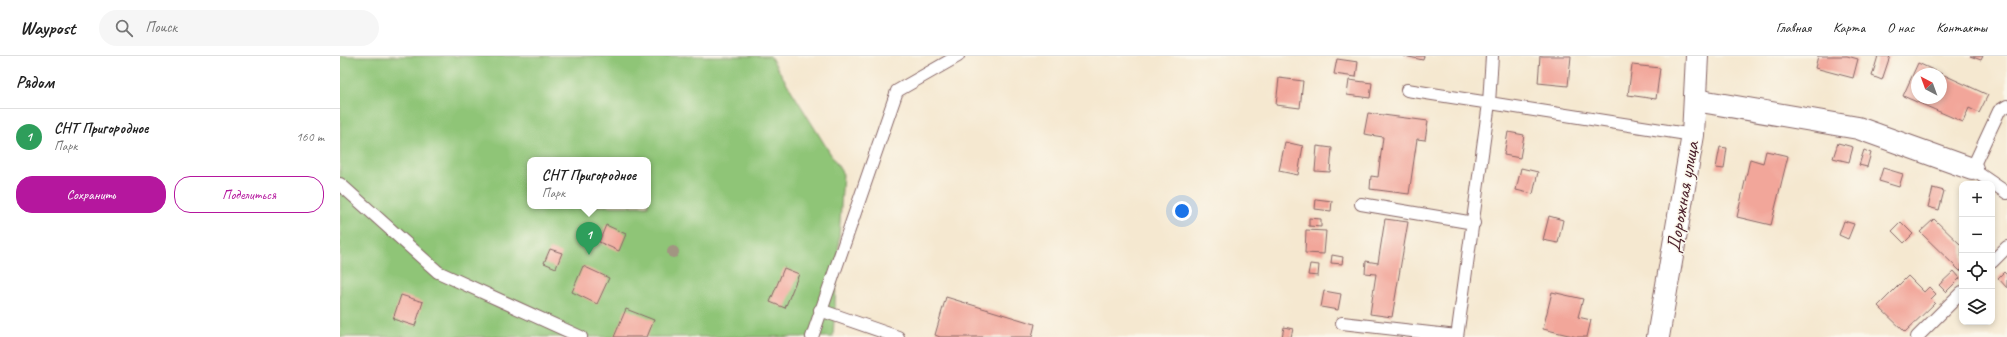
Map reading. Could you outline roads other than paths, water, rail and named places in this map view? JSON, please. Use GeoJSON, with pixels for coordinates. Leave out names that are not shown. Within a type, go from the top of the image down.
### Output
{"type":"FeatureCollection","features":[{"type":"Feature","properties":{"kind":"street","name":"Дорожная улица"},"geometry":{"type":"LineString","coordinates":[[1658,337],[1693,135],[1697,56]]}},
{"type":"Feature","properties":{"kind":"street"},"geometry":{"type":"LineString","coordinates":[[1695,100],[1858,128],[1972,169]]}},
{"type":"Feature","properties":{"kind":"lane"},"geometry":{"type":"LineString","coordinates":[[812,337],[820,310],[897,91],[958,56]]}},
{"type":"Feature","properties":{"kind":"lane"},"geometry":{"type":"LineString","coordinates":[[1342,323],[1457,336],[1474,223],[1489,103],[1492,56]]}},
{"type":"Feature","properties":{"kind":"lane"},"geometry":{"type":"LineString","coordinates":[[1407,90],[1693,135]]}},
{"type":"Feature","properties":{"kind":"lane"},"geometry":{"type":"LineString","coordinates":[[2007,106],[1999,111],[1972,169],[2007,193]]}},
{"type":"Feature","properties":{"kind":"lane"},"geometry":{"type":"LineString","coordinates":[[340,184],[438,272],[581,337]]}},
{"type":"Feature","properties":{"kind":"lane"},"geometry":{"type":"LineString","coordinates":[[1361,204],[1474,223]]}},
{"type":"Feature","properties":{"kind":"lane"},"geometry":{"type":"LineString","coordinates":[[1995,259],[2007,247]]}},
{"type":"Feature","properties":{"kind":"lane"},"geometry":{"type":"LineString","coordinates":[[1917,337],[1959,295]]}},
{"type":"Feature","properties":{"kind":"lane"},"geometry":{"type":"LineString","coordinates":[[820,310],[898,337]]}},
{"type":"Feature","properties":{"kind":"place","name":"СНТ Пригородное"},"geometry":{"type":"Point","coordinates":[589,255]}}]}
